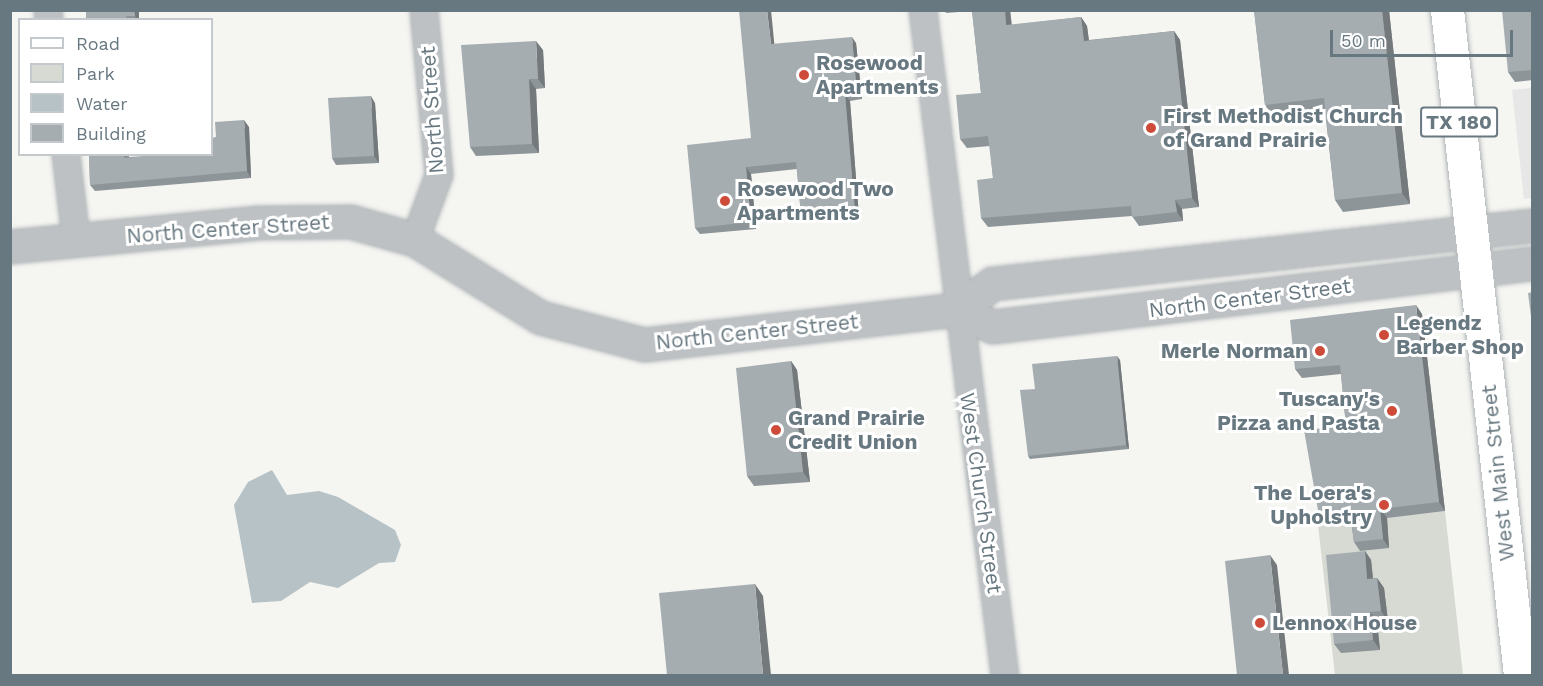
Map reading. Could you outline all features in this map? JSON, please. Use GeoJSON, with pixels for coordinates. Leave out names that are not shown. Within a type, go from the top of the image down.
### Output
{"type":"FeatureCollection","features":[{"type":"Feature","properties":{"kind":"main road","name":"TX 180"},"geometry":{"type":"LineString","coordinates":[[1447,10],[1475,272]]}},
{"type":"Feature","properties":{"kind":"main road","name":"West Main Street"},"geometry":{"type":"LineString","coordinates":[[1475,272],[1520,675]]}},
{"type":"Feature","properties":{"kind":"street","name":"North Street"},"geometry":{"type":"LineString","coordinates":[[415,240],[439,175],[424,10]]}},
{"type":"Feature","properties":{"kind":"street","name":"West Church Street"},"geometry":{"type":"LineString","coordinates":[[923,10],[957,310],[1005,675]]}},
{"type":"Feature","properties":{"kind":"street"},"geometry":{"type":"LineString","coordinates":[[66,156],[76,240]]}},
{"type":"Feature","properties":{"kind":"street","name":"North Center Street"},"geometry":{"type":"LineString","coordinates":[[10,247],[257,224],[351,222],[415,240],[541,318],[645,345],[957,310],[993,284],[1533,226]]}},
{"type":"Feature","properties":{"kind":"street","name":"North Center Street"},"geometry":{"type":"LineString","coordinates":[[957,310],[993,327],[1533,264]]}},
{"type":"Feature","properties":{"kind":"shaded area"},"geometry":{"type":"Polygon","coordinates":[[[1532,88],[1532,198],[1524,199],[1512,90],[1532,88]]]}},
{"type":"Feature","properties":{"kind":"green space"},"geometry":{"type":"Polygon","coordinates":[[[1445,511],[1463,675],[1335,675],[1318,525],[1445,511]]]}},
{"type":"Feature","properties":{"kind":"water"},"geometry":{"type":"Polygon","coordinates":[[[272,470],[287,495],[319,491],[338,497],[395,530],[401,545],[395,562],[379,563],[338,588],[310,582],[281,601],[252,603],[234,505],[248,482],[272,470]]]}},
{"type":"Feature","properties":{"kind":"building"},"geometry":{"type":"Polygon","coordinates":[[[86,10],[134,10],[135,16],[126,16],[126,18],[86,18],[86,10]]]}},
{"type":"Feature","properties":{"kind":"building"},"geometry":{"type":"Polygon","coordinates":[[[739,10],[767,10],[771,44],[852,37],[857,93],[845,94],[855,211],[801,215],[796,162],[746,167],[751,222],[695,228],[687,145],[751,138],[739,10]]]}},
{"type":"Feature","properties":{"kind":"building"},"geometry":{"type":"Polygon","coordinates":[[[972,10],[1005,10],[1006,25],[1081,17],[1084,41],[1174,31],[1192,198],[1175,200],[1177,212],[1132,217],[1131,206],[981,218],[977,180],[993,178],[988,136],[960,139],[956,95],[981,93],[972,10]]]}},
{"type":"Feature","properties":{"kind":"building"},"geometry":{"type":"Polygon","coordinates":[[[1254,10],[1382,10],[1402,193],[1335,200],[1324,98],[1265,105],[1254,10]]]}},
{"type":"Feature","properties":{"kind":"building"},"geometry":{"type":"Polygon","coordinates":[[[1502,10],[1533,10],[1533,70],[1508,72],[1502,10]]]}},
{"type":"Feature","properties":{"kind":"building"},"geometry":{"type":"Polygon","coordinates":[[[536,41],[538,79],[529,79],[532,144],[470,147],[461,45],[536,41]]]}},
{"type":"Feature","properties":{"kind":"building"},"geometry":{"type":"Polygon","coordinates":[[[371,96],[374,156],[332,158],[328,98],[371,96]]]}},
{"type":"Feature","properties":{"kind":"building"},"geometry":{"type":"Polygon","coordinates":[[[244,120],[247,171],[90,185],[89,156],[124,156],[124,158],[213,156],[213,138],[216,137],[215,122],[244,120]]]}},
{"type":"Feature","properties":{"kind":"building"},"geometry":{"type":"Polygon","coordinates":[[[1533,292],[1533,332],[1528,293],[1533,292]]]}},
{"type":"Feature","properties":{"kind":"building"},"geometry":{"type":"Polygon","coordinates":[[[1416,305],[1439,502],[1380,509],[1383,539],[1354,542],[1350,512],[1319,516],[1304,430],[1346,426],[1340,365],[1295,369],[1290,320],[1416,305]]]}},
{"type":"Feature","properties":{"kind":"building"},"geometry":{"type":"Polygon","coordinates":[[[1117,356],[1126,445],[1028,456],[1020,390],[1035,389],[1032,364],[1117,356]]]}},
{"type":"Feature","properties":{"kind":"building","name":"Grand Prairie Credit Union"},"geometry":{"type":"Polygon","coordinates":[[[791,361],[803,472],[747,476],[736,368],[791,361]]]}},
{"type":"Feature","properties":{"kind":"building"},"geometry":{"type":"Polygon","coordinates":[[[1365,551],[1367,579],[1377,578],[1381,611],[1370,612],[1373,640],[1334,644],[1326,555],[1365,551]]]}},
{"type":"Feature","properties":{"kind":"building","name":"Lennox House"},"geometry":{"type":"Polygon","coordinates":[[[1270,555],[1283,675],[1237,675],[1225,561],[1270,555]]]}},
{"type":"Feature","properties":{"kind":"building"},"geometry":{"type":"Polygon","coordinates":[[[755,584],[763,675],[667,675],[659,593],[755,584]]]}},
{"type":"Feature","properties":{"kind":"place","name":"Rosewood Apartments"},"geometry":{"type":"Point","coordinates":[804,75]}},
{"type":"Feature","properties":{"kind":"place","name":"First Methodist Church of Grand Prairie"},"geometry":{"type":"Point","coordinates":[1151,128]}},
{"type":"Feature","properties":{"kind":"place","name":"Rosewood Two Apartments"},"geometry":{"type":"Point","coordinates":[725,201]}},
{"type":"Feature","properties":{"kind":"place","name":"Legendz Barber Shop"},"geometry":{"type":"Point","coordinates":[1384,335]}},
{"type":"Feature","properties":{"kind":"place","name":"Merle Norman"},"geometry":{"type":"Point","coordinates":[1320,351]}},
{"type":"Feature","properties":{"kind":"place","name":"Tuscany's Pizza and Pasta"},"geometry":{"type":"Point","coordinates":[1392,411]}},
{"type":"Feature","properties":{"kind":"place","name":"Grand Prairie Credit Union"},"geometry":{"type":"Point","coordinates":[776,430]}},
{"type":"Feature","properties":{"kind":"place","name":"The Loera's Upholstry"},"geometry":{"type":"Point","coordinates":[1384,505]}},
{"type":"Feature","properties":{"kind":"place","name":"Lennox House"},"geometry":{"type":"Point","coordinates":[1260,623]}}]}
